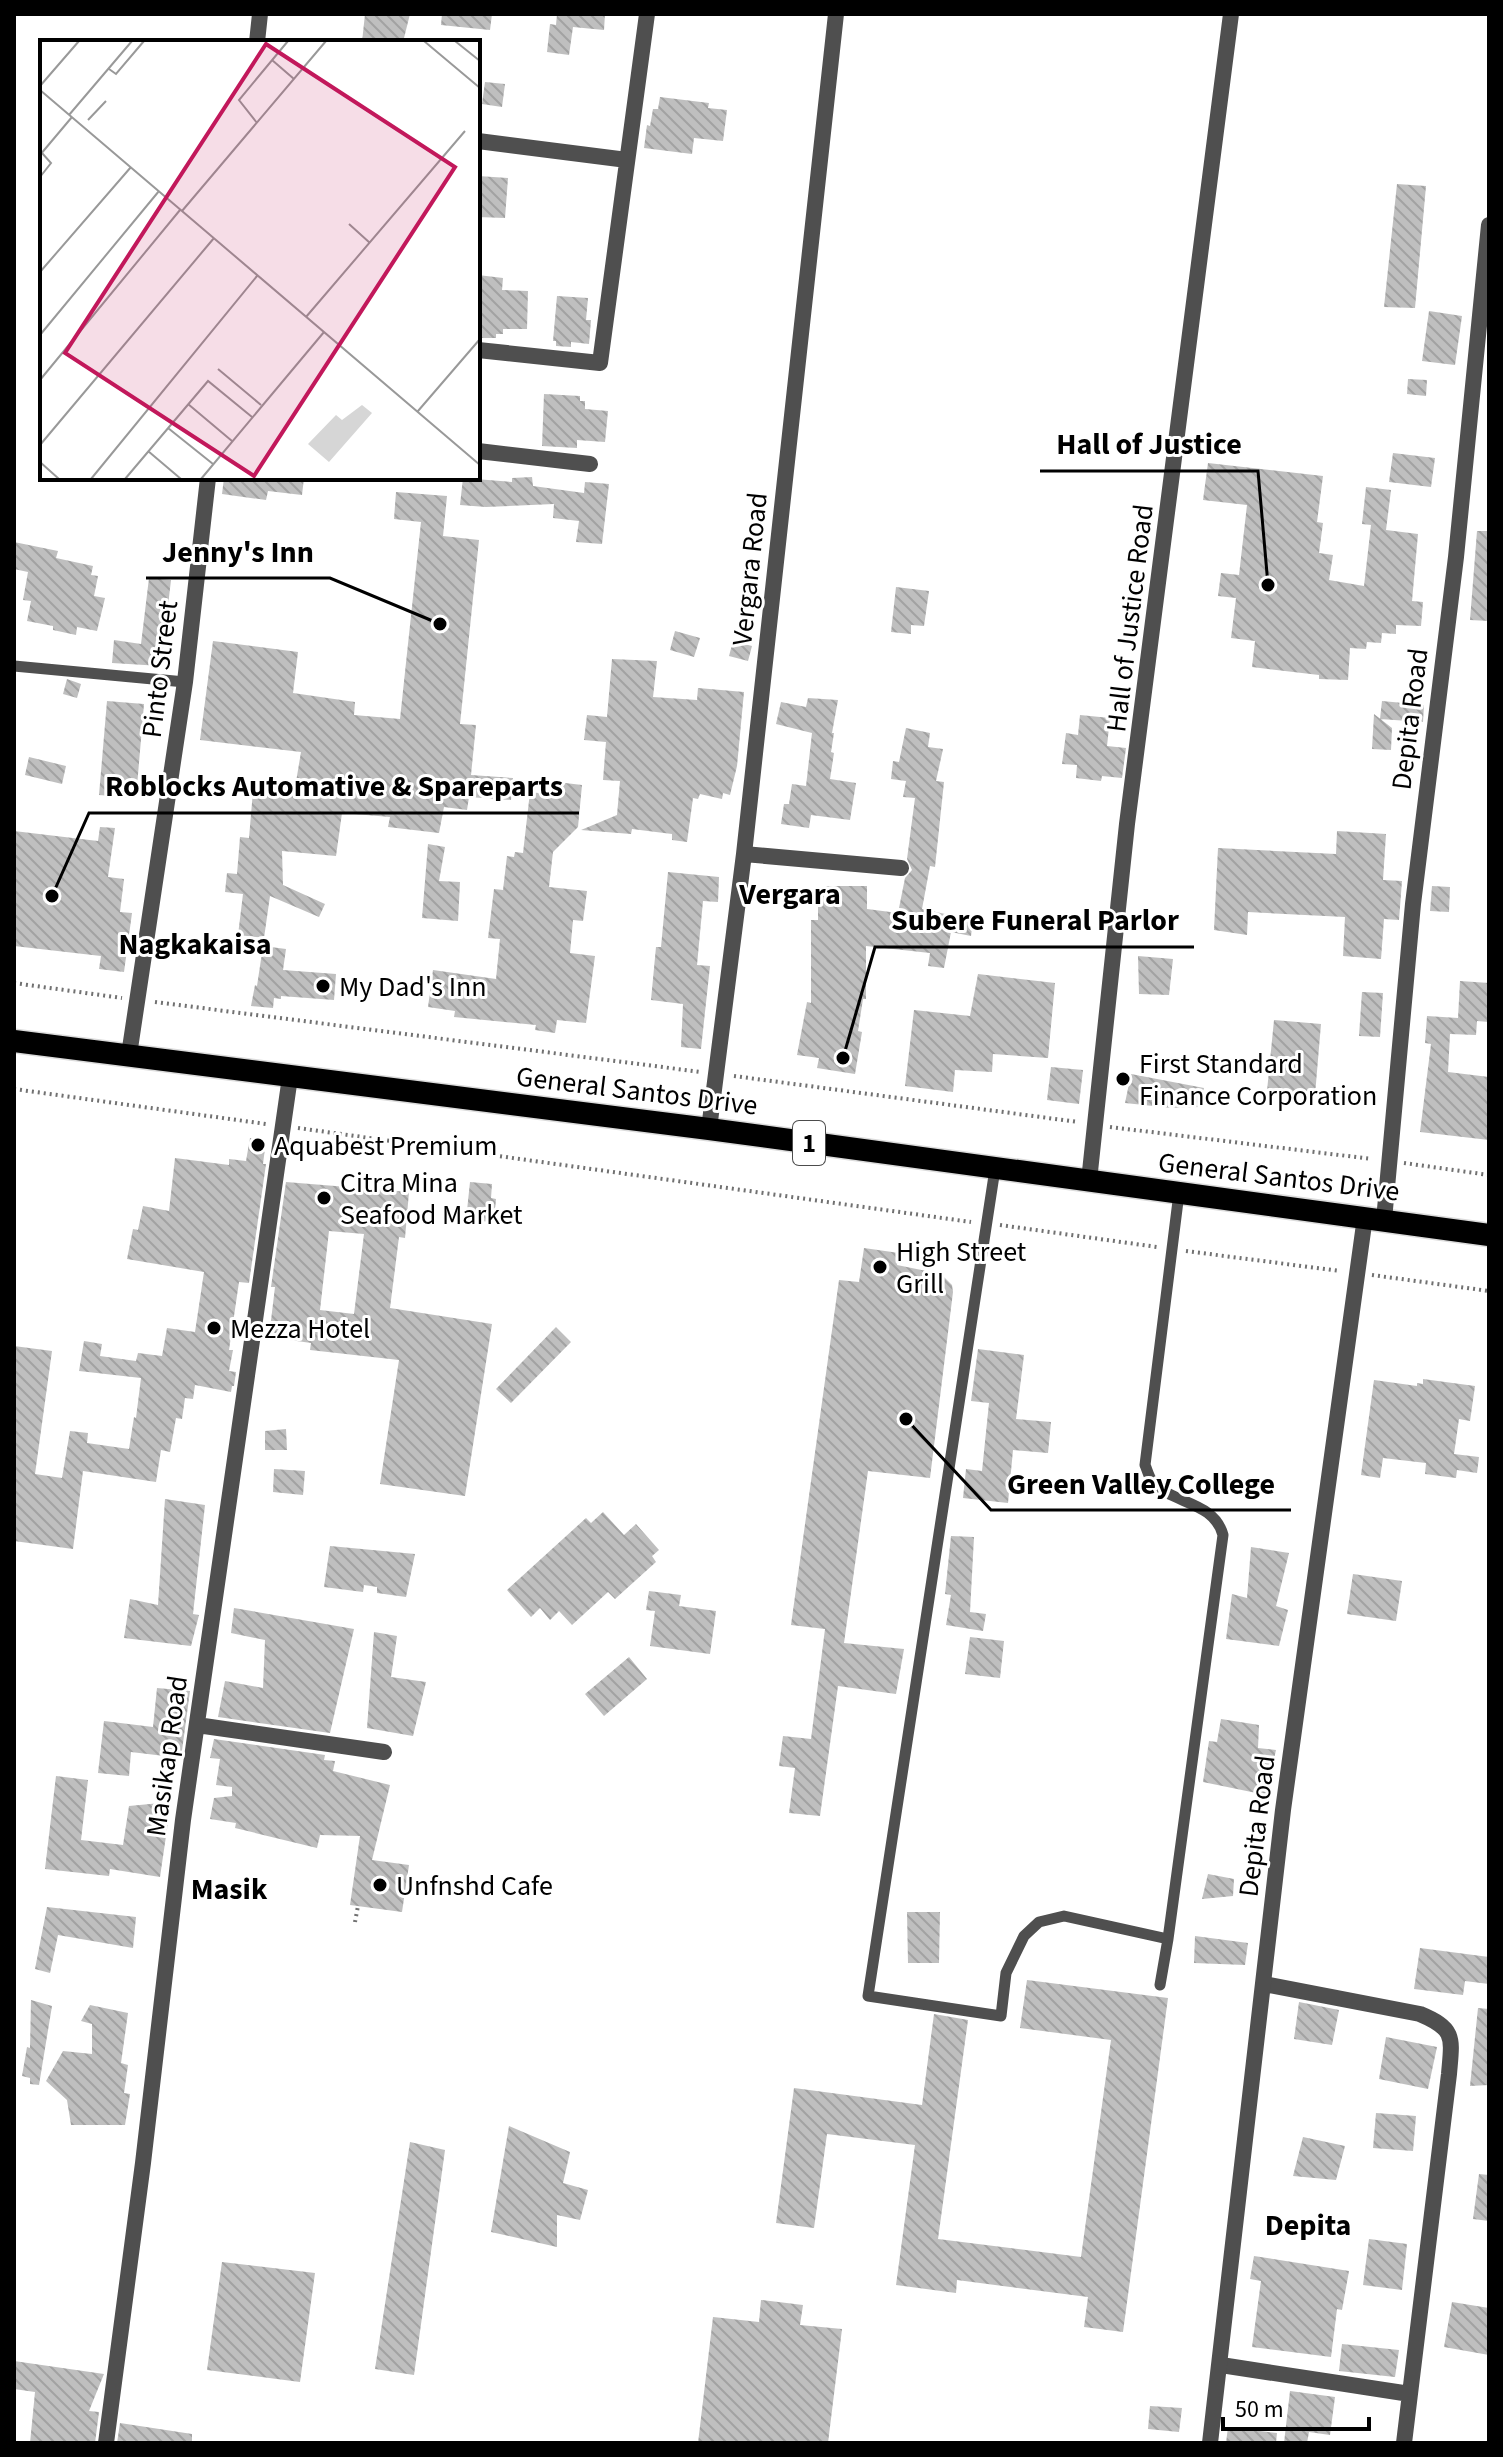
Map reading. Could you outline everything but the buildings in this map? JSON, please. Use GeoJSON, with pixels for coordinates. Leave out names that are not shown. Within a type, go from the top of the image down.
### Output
{"type":"FeatureCollection","features":[{"type":"Feature","properties":{"kind":"highway","name":"General Santos Drive"},"geometry":{"type":"LineString","coordinates":[[14,1041],[709,1129],[1489,1235]]}},
{"type":"Feature","properties":{"kind":"street"},"geometry":{"type":"LineString","coordinates":[[257,40],[260,14]]}},
{"type":"Feature","properties":{"kind":"street"},"geometry":{"type":"LineString","coordinates":[[480,350],[600,363],[647,14]]}},
{"type":"Feature","properties":{"kind":"street","name":"Vergara Road"},"geometry":{"type":"LineString","coordinates":[[709,1129],[744,854],[836,14]]}},
{"type":"Feature","properties":{"kind":"street","name":"Hall of Justice Road"},"geometry":{"type":"LineString","coordinates":[[1089,1181],[1127,824],[1231,14]]}},
{"type":"Feature","properties":{"kind":"street"},"geometry":{"type":"LineString","coordinates":[[480,141],[627,160]]}},
{"type":"Feature","properties":{"kind":"street","name":"Depita Road"},"geometry":{"type":"LineString","coordinates":[[1210,2443],[1283,1810],[1357,1273],[1389,1161],[1415,888],[1456,557],[1489,225]]}},
{"type":"Feature","properties":{"kind":"street"},"geometry":{"type":"LineString","coordinates":[[480,451],[590,464]]}},
{"type":"Feature","properties":{"kind":"street","name":"Pinto Street"},"geometry":{"type":"LineString","coordinates":[[129,1055],[185,682],[208,480]]}},
{"type":"Feature","properties":{"kind":"street"},"geometry":{"type":"LineString","coordinates":[[744,854],[901,868]]}},
{"type":"Feature","properties":{"kind":"street","name":"Masikap Road"},"geometry":{"type":"LineString","coordinates":[[106,2443],[197,1725],[290,1077]]}},
{"type":"Feature","properties":{"kind":"street"},"geometry":{"type":"LineString","coordinates":[[197,1725],[384,1752]]}},
{"type":"Feature","properties":{"kind":"street"},"geometry":{"type":"LineString","coordinates":[[1264,1984],[1420,2014],[1440,2022],[1448,2033],[1451,2045],[1449,2074],[1404,2443]]}},
{"type":"Feature","properties":{"kind":"street"},"geometry":{"type":"LineString","coordinates":[[1221,2365],[1410,2394]]}},
{"type":"Feature","properties":{"kind":"lane"},"geometry":{"type":"LineString","coordinates":[[14,666],[185,682]]}},
{"type":"Feature","properties":{"kind":"lane"},"geometry":{"type":"LineString","coordinates":[[995,1169],[868,1996],[1001,2016],[1006,1973],[1024,1936],[1039,1922],[1064,1916],[1168,1939]]}},
{"type":"Feature","properties":{"kind":"lane"},"geometry":{"type":"LineString","coordinates":[[1160,1985],[1223,1535],[1220,1523],[1208,1513],[1153,1482],[1145,1465],[1179,1193]]}},
{"type":"Feature","properties":{"kind":"path"},"geometry":{"type":"LineString","coordinates":[[14,983],[1489,1175]]}},
{"type":"Feature","properties":{"kind":"path"},"geometry":{"type":"LineString","coordinates":[[14,1089],[1489,1291]]}},
{"type":"Feature","properties":{"kind":"path"},"geometry":{"type":"LineString","coordinates":[[355,1922],[358,1906]]}},
{"type":"Feature","properties":{"kind":"place","name":"Hall of Justice"},"geometry":{"type":"Point","coordinates":[1268,585]}},
{"type":"Feature","properties":{"kind":"place","name":"Jenny's Inn"},"geometry":{"type":"Point","coordinates":[440,624]}},
{"type":"Feature","properties":{"kind":"place","name":"Roblocks Automative & Spareparts"},"geometry":{"type":"Point","coordinates":[52,896]}},
{"type":"Feature","properties":{"kind":"place","name":"My Dad's Inn"},"geometry":{"type":"Point","coordinates":[323,986]}},
{"type":"Feature","properties":{"kind":"place","name":"Subere Funeral Parlor"},"geometry":{"type":"Point","coordinates":[843,1058]}},
{"type":"Feature","properties":{"kind":"place","name":"First Standard Finance Corporation"},"geometry":{"type":"Point","coordinates":[1123,1079]}},
{"type":"Feature","properties":{"kind":"place","name":"Aquabest Premium"},"geometry":{"type":"Point","coordinates":[258,1145]}},
{"type":"Feature","properties":{"kind":"place","name":"Citra Mina Seafood Market"},"geometry":{"type":"Point","coordinates":[324,1198]}},
{"type":"Feature","properties":{"kind":"place","name":"High Street Grill"},"geometry":{"type":"Point","coordinates":[880,1267]}},
{"type":"Feature","properties":{"kind":"place","name":"Mezza Hotel"},"geometry":{"type":"Point","coordinates":[214,1328]}},
{"type":"Feature","properties":{"kind":"place","name":"Green Valley College"},"geometry":{"type":"Point","coordinates":[906,1419]}},
{"type":"Feature","properties":{"kind":"place","name":"Unfnshd Cafe"},"geometry":{"type":"Point","coordinates":[380,1885]}},
{"type":"Feature","properties":{"kind":"district","name":"Vergara"},"geometry":{"type":"Point","coordinates":[790,894]}},
{"type":"Feature","properties":{"kind":"district","name":"Nagkakaisa"},"geometry":{"type":"Point","coordinates":[195,944]}},
{"type":"Feature","properties":{"kind":"district","name":"Masik"},"geometry":{"type":"Point","coordinates":[229,1889]}},
{"type":"Feature","properties":{"kind":"district","name":"Depita"},"geometry":{"type":"Point","coordinates":[1308,2225]}}]}
